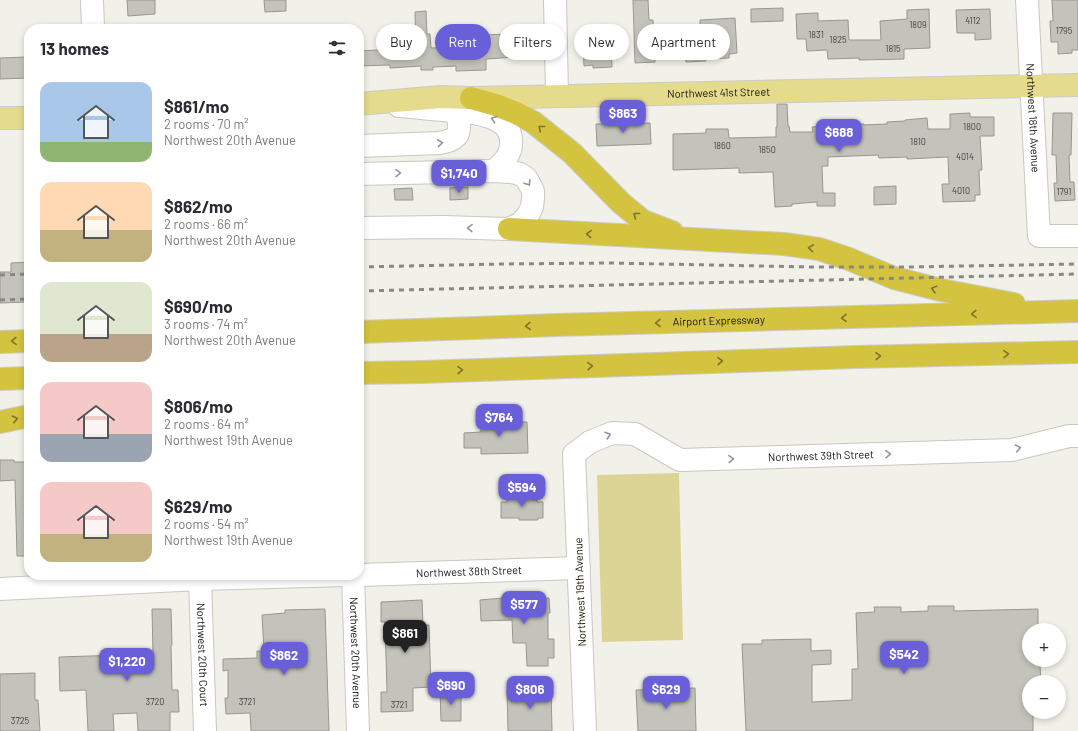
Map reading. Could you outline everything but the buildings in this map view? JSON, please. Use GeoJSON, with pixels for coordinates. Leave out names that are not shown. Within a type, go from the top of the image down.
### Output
{"type":"FeatureCollection","features":[{"type":"Feature","properties":{"kind":"highway"},"geometry":{"type":"LineString","coordinates":[[464,104],[496,105],[533,122],[572,153],[621,203],[643,221],[673,233],[712,241]]}},
{"type":"Feature","properties":{"kind":"highway"},"geometry":{"type":"LineString","coordinates":[[509,229],[784,244],[819,249],[894,278],[941,290],[1055,312]]}},
{"type":"Feature","properties":{"kind":"highway","name":"Airport Expressway"},"geometry":{"type":"LineString","coordinates":[[364,332],[556,325],[1078,311]]}},
{"type":"Feature","properties":{"kind":"highway"},"geometry":{"type":"LineString","coordinates":[[0,342],[24,341]]}},
{"type":"Feature","properties":{"kind":"highway"},"geometry":{"type":"LineString","coordinates":[[364,373],[855,356],[1078,352]]}},
{"type":"Feature","properties":{"kind":"highway"},"geometry":{"type":"LineString","coordinates":[[364,377],[421,372]]}},
{"type":"Feature","properties":{"kind":"highway"},"geometry":{"type":"LineString","coordinates":[[0,379],[24,378]]}},
{"type":"Feature","properties":{"kind":"highway"},"geometry":{"type":"LineString","coordinates":[[0,422],[24,417]]}},
{"type":"Feature","properties":{"kind":"main road","name":"Northwest 41st Street"},"geometry":{"type":"LineString","coordinates":[[367,104],[441,97],[464,104],[556,96],[1078,85]]}},
{"type":"Feature","properties":{"kind":"main road"},"geometry":{"type":"LineString","coordinates":[[0,118],[24,118]]}},
{"type":"Feature","properties":{"kind":"street"},"geometry":{"type":"LineString","coordinates":[[92,0],[93,24]]}},
{"type":"Feature","properties":{"kind":"street"},"geometry":{"type":"LineString","coordinates":[[555,0],[556,96]]}},
{"type":"Feature","properties":{"kind":"street","name":"Northwest 18th Avenue"},"geometry":{"type":"LineString","coordinates":[[1027,0],[1039,236],[1078,236]]}},
{"type":"Feature","properties":{"kind":"street"},"geometry":{"type":"LineString","coordinates":[[364,146],[439,144],[447,142],[454,139],[458,134],[459,121],[464,104]]}},
{"type":"Feature","properties":{"kind":"street"},"geometry":{"type":"LineString","coordinates":[[464,104],[472,113],[492,118],[505,126],[510,132],[512,140],[508,157],[494,171]]}},
{"type":"Feature","properties":{"kind":"street"},"geometry":{"type":"LineString","coordinates":[[364,174],[494,171],[512,172],[520,174],[526,178],[533,191],[532,207],[528,215],[521,223],[509,229],[443,227],[364,228]]}},
{"type":"Feature","properties":{"kind":"street","name":"Northwest 39th Street"},"geometry":{"type":"LineString","coordinates":[[574,454],[590,442],[612,433],[635,434],[680,460],[1012,450],[1069,436],[1078,436]]}},
{"type":"Feature","properties":{"kind":"street","name":"Northwest 19th Avenue"},"geometry":{"type":"LineString","coordinates":[[574,454],[585,731]]}},
{"type":"Feature","properties":{"kind":"street","name":"Northwest 38th Street"},"geometry":{"type":"LineString","coordinates":[[364,575],[579,568]]}},
{"type":"Feature","properties":{"kind":"street"},"geometry":{"type":"LineString","coordinates":[[0,589],[180,580]]}},
{"type":"Feature","properties":{"kind":"street","name":"Northwest 20th Court"},"geometry":{"type":"LineString","coordinates":[[200,580],[205,731]]}},
{"type":"Feature","properties":{"kind":"street","name":"Northwest 20th Avenue"},"geometry":{"type":"LineString","coordinates":[[352,580],[358,731]]}},
{"type":"Feature","properties":{"kind":"shaded area"},"geometry":{"type":"Polygon","coordinates":[[[679,473],[683,640],[602,642],[597,475],[679,473]]]}},
{"type":"Feature","properties":{"kind":"railway"},"geometry":{"type":"LineString","coordinates":[[364,267],[610,263],[811,267],[1078,264]]}},
{"type":"Feature","properties":{"kind":"railway"},"geometry":{"type":"LineString","coordinates":[[0,275],[24,274]]}},
{"type":"Feature","properties":{"kind":"railway"},"geometry":{"type":"LineString","coordinates":[[364,291],[1078,274]]}},
{"type":"Feature","properties":{"kind":"railway"},"geometry":{"type":"LineString","coordinates":[[0,300],[24,299]]}}]}
